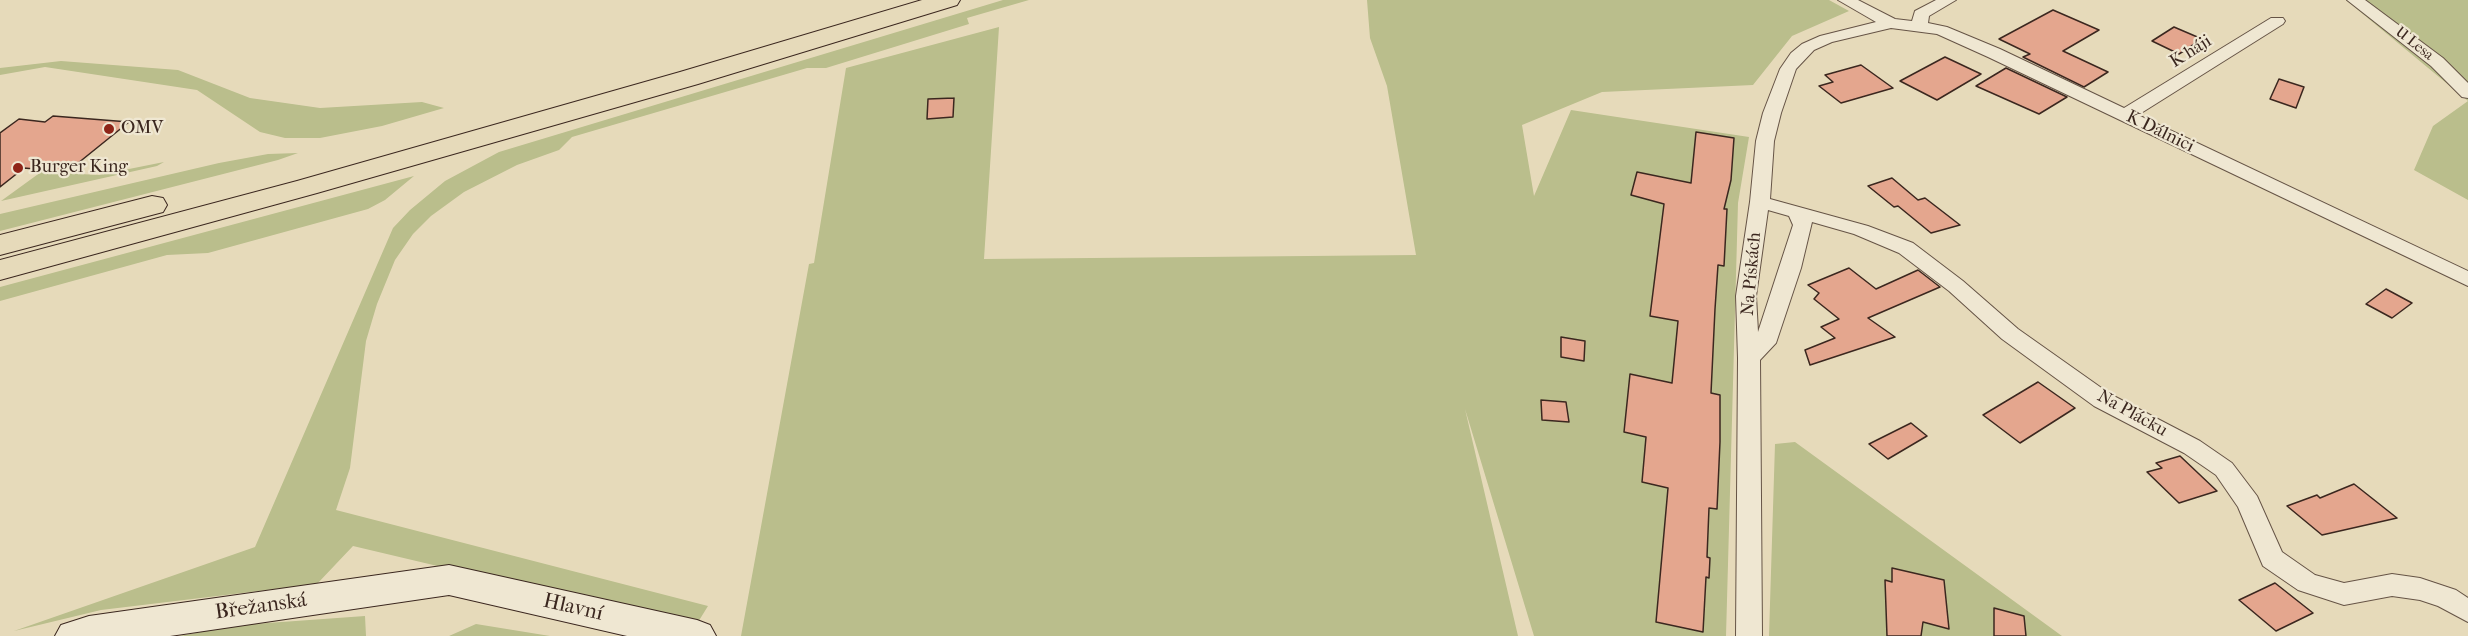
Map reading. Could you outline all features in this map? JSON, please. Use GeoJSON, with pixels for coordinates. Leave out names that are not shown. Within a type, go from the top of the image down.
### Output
{"type":"FeatureCollection","features":[{"type":"Feature","properties":{"kind":"highway"},"geometry":{"type":"LineString","coordinates":[[0,245],[318,161],[882,0]]}},
{"type":"Feature","properties":{"kind":"highway"},"geometry":{"type":"LineString","coordinates":[[0,270],[352,174],[689,78],[948,0]]}},
{"type":"Feature","properties":{"kind":"street","name":"K Dálnici"},"geometry":{"type":"LineString","coordinates":[[1846,0],[1891,22],[1941,30],[2468,279]]}},
{"type":"Feature","properties":{"kind":"street"},"geometry":{"type":"LineString","coordinates":[[1920,26],[1921,14],[1948,0]]}},
{"type":"Feature","properties":{"kind":"street","name":"U Lesa"},"geometry":{"type":"LineString","coordinates":[[2355,0],[2437,62],[2468,93]]}},
{"type":"Feature","properties":{"kind":"street","name":"K háji"},"geometry":{"type":"LineString","coordinates":[[2125,115],[2277,21]]}},
{"type":"Feature","properties":{"kind":"street","name":"Na Pískách"},"geometry":{"type":"LineString","coordinates":[[1749,636],[1749,358],[1746,296],[1760,202],[1764,141],[1788,69],[1808,46],[1891,22]]}},
{"type":"Feature","properties":{"kind":"street","name":"Na Plácku"},"geometry":{"type":"LineString","coordinates":[[1760,202],[1861,230],[1906,248],[1956,286],[2010,334],[2102,400],[2192,447],[2224,469],[2248,503],[2272,559],[2307,583],[2344,594],[2392,585],[2420,589],[2457,604]]}},
{"type":"Feature","properties":{"kind":"street"},"geometry":{"type":"LineString","coordinates":[[1749,358],[1765,343],[1791,268],[1803,225],[1797,212]]}},
{"type":"Feature","properties":{"kind":"street","name":"Břežanská"},"geometry":{"type":"LineString","coordinates":[[74,636],[448,580]]}},
{"type":"Feature","properties":{"kind":"street","name":"Hlavní"},"geometry":{"type":"LineString","coordinates":[[448,580],[698,636]]}},
{"type":"Feature","properties":{"kind":"green space"},"geometry":{"type":"Polygon","coordinates":[[[1003,0],[1029,0],[967,18],[969,24],[826,68],[807,68],[572,137],[559,150],[517,165],[464,192],[431,216],[413,234],[395,260],[377,304],[366,341],[350,468],[336,510],[708,606],[695,627],[353,546],[317,584],[101,610],[14,631],[255,547],[393,228],[410,210],[445,181],[499,152],[1003,0]]]}},
{"type":"Feature","properties":{"kind":"green space"},"geometry":{"type":"Polygon","coordinates":[[[1367,0],[1829,0],[1849,11],[1792,36],[1753,85],[1602,92],[1522,125],[1534,196],[1571,110],[1749,137],[1738,203],[1726,636],[1534,636],[1465,409],[1518,636],[741,636],[809,264],[814,263],[846,68],[999,27],[984,259],[1416,255],[1387,86],[1370,38],[1367,0]],[[1541,400],[1542,420],[1568,422],[1566,402],[1541,400]]]}},
{"type":"Feature","properties":{"kind":"green space"},"geometry":{"type":"Polygon","coordinates":[[[2346,0],[2468,0],[2468,101],[2346,0]]]}},
{"type":"Feature","properties":{"kind":"green space"},"geometry":{"type":"Polygon","coordinates":[[[61,61],[178,70],[250,98],[320,108],[422,102],[444,108],[382,126],[320,138],[285,138],[260,132],[197,90],[45,67],[0,75],[0,68],[61,61]]]}},
{"type":"Feature","properties":{"kind":"green space"},"geometry":{"type":"Polygon","coordinates":[[[2468,101],[2468,200],[2414,170],[2433,126],[2468,101]]]}},
{"type":"Feature","properties":{"kind":"green space"},"geometry":{"type":"Polygon","coordinates":[[[298,153],[0,231],[0,214],[219,163],[268,154],[298,153]]]}},
{"type":"Feature","properties":{"kind":"green space"},"geometry":{"type":"Polygon","coordinates":[[[164,162],[157,166],[1,201],[41,172],[99,175],[164,162]]]}},
{"type":"Feature","properties":{"kind":"green space"},"geometry":{"type":"Polygon","coordinates":[[[414,176],[385,200],[368,209],[208,253],[167,255],[0,301],[0,287],[414,176]]]}},
{"type":"Feature","properties":{"kind":"green space"},"geometry":{"type":"Polygon","coordinates":[[[1795,442],[2062,636],[1769,636],[1775,444],[1795,442]]]}},
{"type":"Feature","properties":{"kind":"green space"},"geometry":{"type":"Polygon","coordinates":[[[365,616],[366,636],[179,636],[240,625],[365,616]]]}},
{"type":"Feature","properties":{"kind":"green space"},"geometry":{"type":"Polygon","coordinates":[[[476,624],[550,636],[449,636],[476,624]]]}},
{"type":"Feature","properties":{"kind":"building"},"geometry":{"type":"Polygon","coordinates":[[[2053,10],[2099,30],[2063,51],[2108,72],[2084,87],[2023,57],[2030,54],[1999,39],[2053,10]]]}},
{"type":"Feature","properties":{"kind":"building"},"geometry":{"type":"Polygon","coordinates":[[[2174,27],[2202,39],[2179,54],[2152,41],[2174,27]]]}},
{"type":"Feature","properties":{"kind":"building"},"geometry":{"type":"Polygon","coordinates":[[[1945,57],[1981,74],[1937,100],[1900,81],[1945,57]]]}},
{"type":"Feature","properties":{"kind":"building"},"geometry":{"type":"Polygon","coordinates":[[[1861,65],[1893,88],[1841,103],[1819,86],[1833,82],[1825,75],[1861,65]]]}},
{"type":"Feature","properties":{"kind":"building"},"geometry":{"type":"Polygon","coordinates":[[[2006,68],[2067,97],[2039,114],[1976,86],[2006,68]]]}},
{"type":"Feature","properties":{"kind":"building"},"geometry":{"type":"Polygon","coordinates":[[[2279,79],[2304,87],[2296,108],[2270,99],[2279,79]]]}},
{"type":"Feature","properties":{"kind":"building"},"geometry":{"type":"Polygon","coordinates":[[[954,98],[953,117],[927,119],[928,99],[954,98]]]}},
{"type":"Feature","properties":{"kind":"building"},"geometry":{"type":"Polygon","coordinates":[[[53,116],[129,122],[67,172],[24,168],[0,187],[0,133],[19,119],[45,122],[53,116]]]}},
{"type":"Feature","properties":{"kind":"building"},"geometry":{"type":"Polygon","coordinates":[[[1696,132],[1734,138],[1731,180],[1724,209],[1727,209],[1724,266],[1718,265],[1715,309],[1711,393],[1720,395],[1720,442],[1717,509],[1709,508],[1707,557],[1710,558],[1709,578],[1706,577],[1703,632],[1656,622],[1668,488],[1642,482],[1646,437],[1624,432],[1630,374],[1672,383],[1678,321],[1650,316],[1664,204],[1631,195],[1637,172],[1691,183],[1696,132]]]}},
{"type":"Feature","properties":{"kind":"building"},"geometry":{"type":"Polygon","coordinates":[[[1892,178],[1918,200],[1925,198],[1960,225],[1931,233],[1898,206],[1894,207],[1868,186],[1892,178]]]}},
{"type":"Feature","properties":{"kind":"building"},"geometry":{"type":"Polygon","coordinates":[[[1849,268],[1876,289],[1918,270],[1940,287],[1868,318],[1895,337],[1810,365],[1805,350],[1835,338],[1821,327],[1839,319],[1814,299],[1819,293],[1808,285],[1849,268]]]}},
{"type":"Feature","properties":{"kind":"building"},"geometry":{"type":"Polygon","coordinates":[[[2386,289],[2412,303],[2392,318],[2366,304],[2386,289]]]}},
{"type":"Feature","properties":{"kind":"building"},"geometry":{"type":"Polygon","coordinates":[[[1561,337],[1585,341],[1584,361],[1561,357],[1561,337]]]}},
{"type":"Feature","properties":{"kind":"building"},"geometry":{"type":"Polygon","coordinates":[[[2038,382],[2075,408],[2020,443],[1983,415],[2038,382]]]}},
{"type":"Feature","properties":{"kind":"building"},"geometry":{"type":"Polygon","coordinates":[[[1541,400],[1566,402],[1569,422],[1542,420],[1541,400]]]}},
{"type":"Feature","properties":{"kind":"building"},"geometry":{"type":"Polygon","coordinates":[[[1911,423],[1927,436],[1888,459],[1869,444],[1911,423]]]}},
{"type":"Feature","properties":{"kind":"building"},"geometry":{"type":"Polygon","coordinates":[[[2180,456],[2217,491],[2179,503],[2147,472],[2162,468],[2156,463],[2180,456]]]}},
{"type":"Feature","properties":{"kind":"building"},"geometry":{"type":"Polygon","coordinates":[[[2354,484],[2397,518],[2322,535],[2287,506],[2317,495],[2320,498],[2354,484]]]}},
{"type":"Feature","properties":{"kind":"building"},"geometry":{"type":"Polygon","coordinates":[[[1892,568],[1944,580],[1949,629],[1923,622],[1921,636],[1887,636],[1885,580],[1892,582],[1892,568]]]}},
{"type":"Feature","properties":{"kind":"building"},"geometry":{"type":"Polygon","coordinates":[[[2275,583],[2313,613],[2276,631],[2239,600],[2275,583]]]}},
{"type":"Feature","properties":{"kind":"building"},"geometry":{"type":"Polygon","coordinates":[[[1994,608],[2024,616],[2026,636],[1994,636],[1994,608]]]}},
{"type":"Feature","properties":{"kind":"place","name":"OMV"},"geometry":{"type":"Point","coordinates":[109,129]}},
{"type":"Feature","properties":{"kind":"place","name":"Burger King"},"geometry":{"type":"Point","coordinates":[18,168]}}]}
